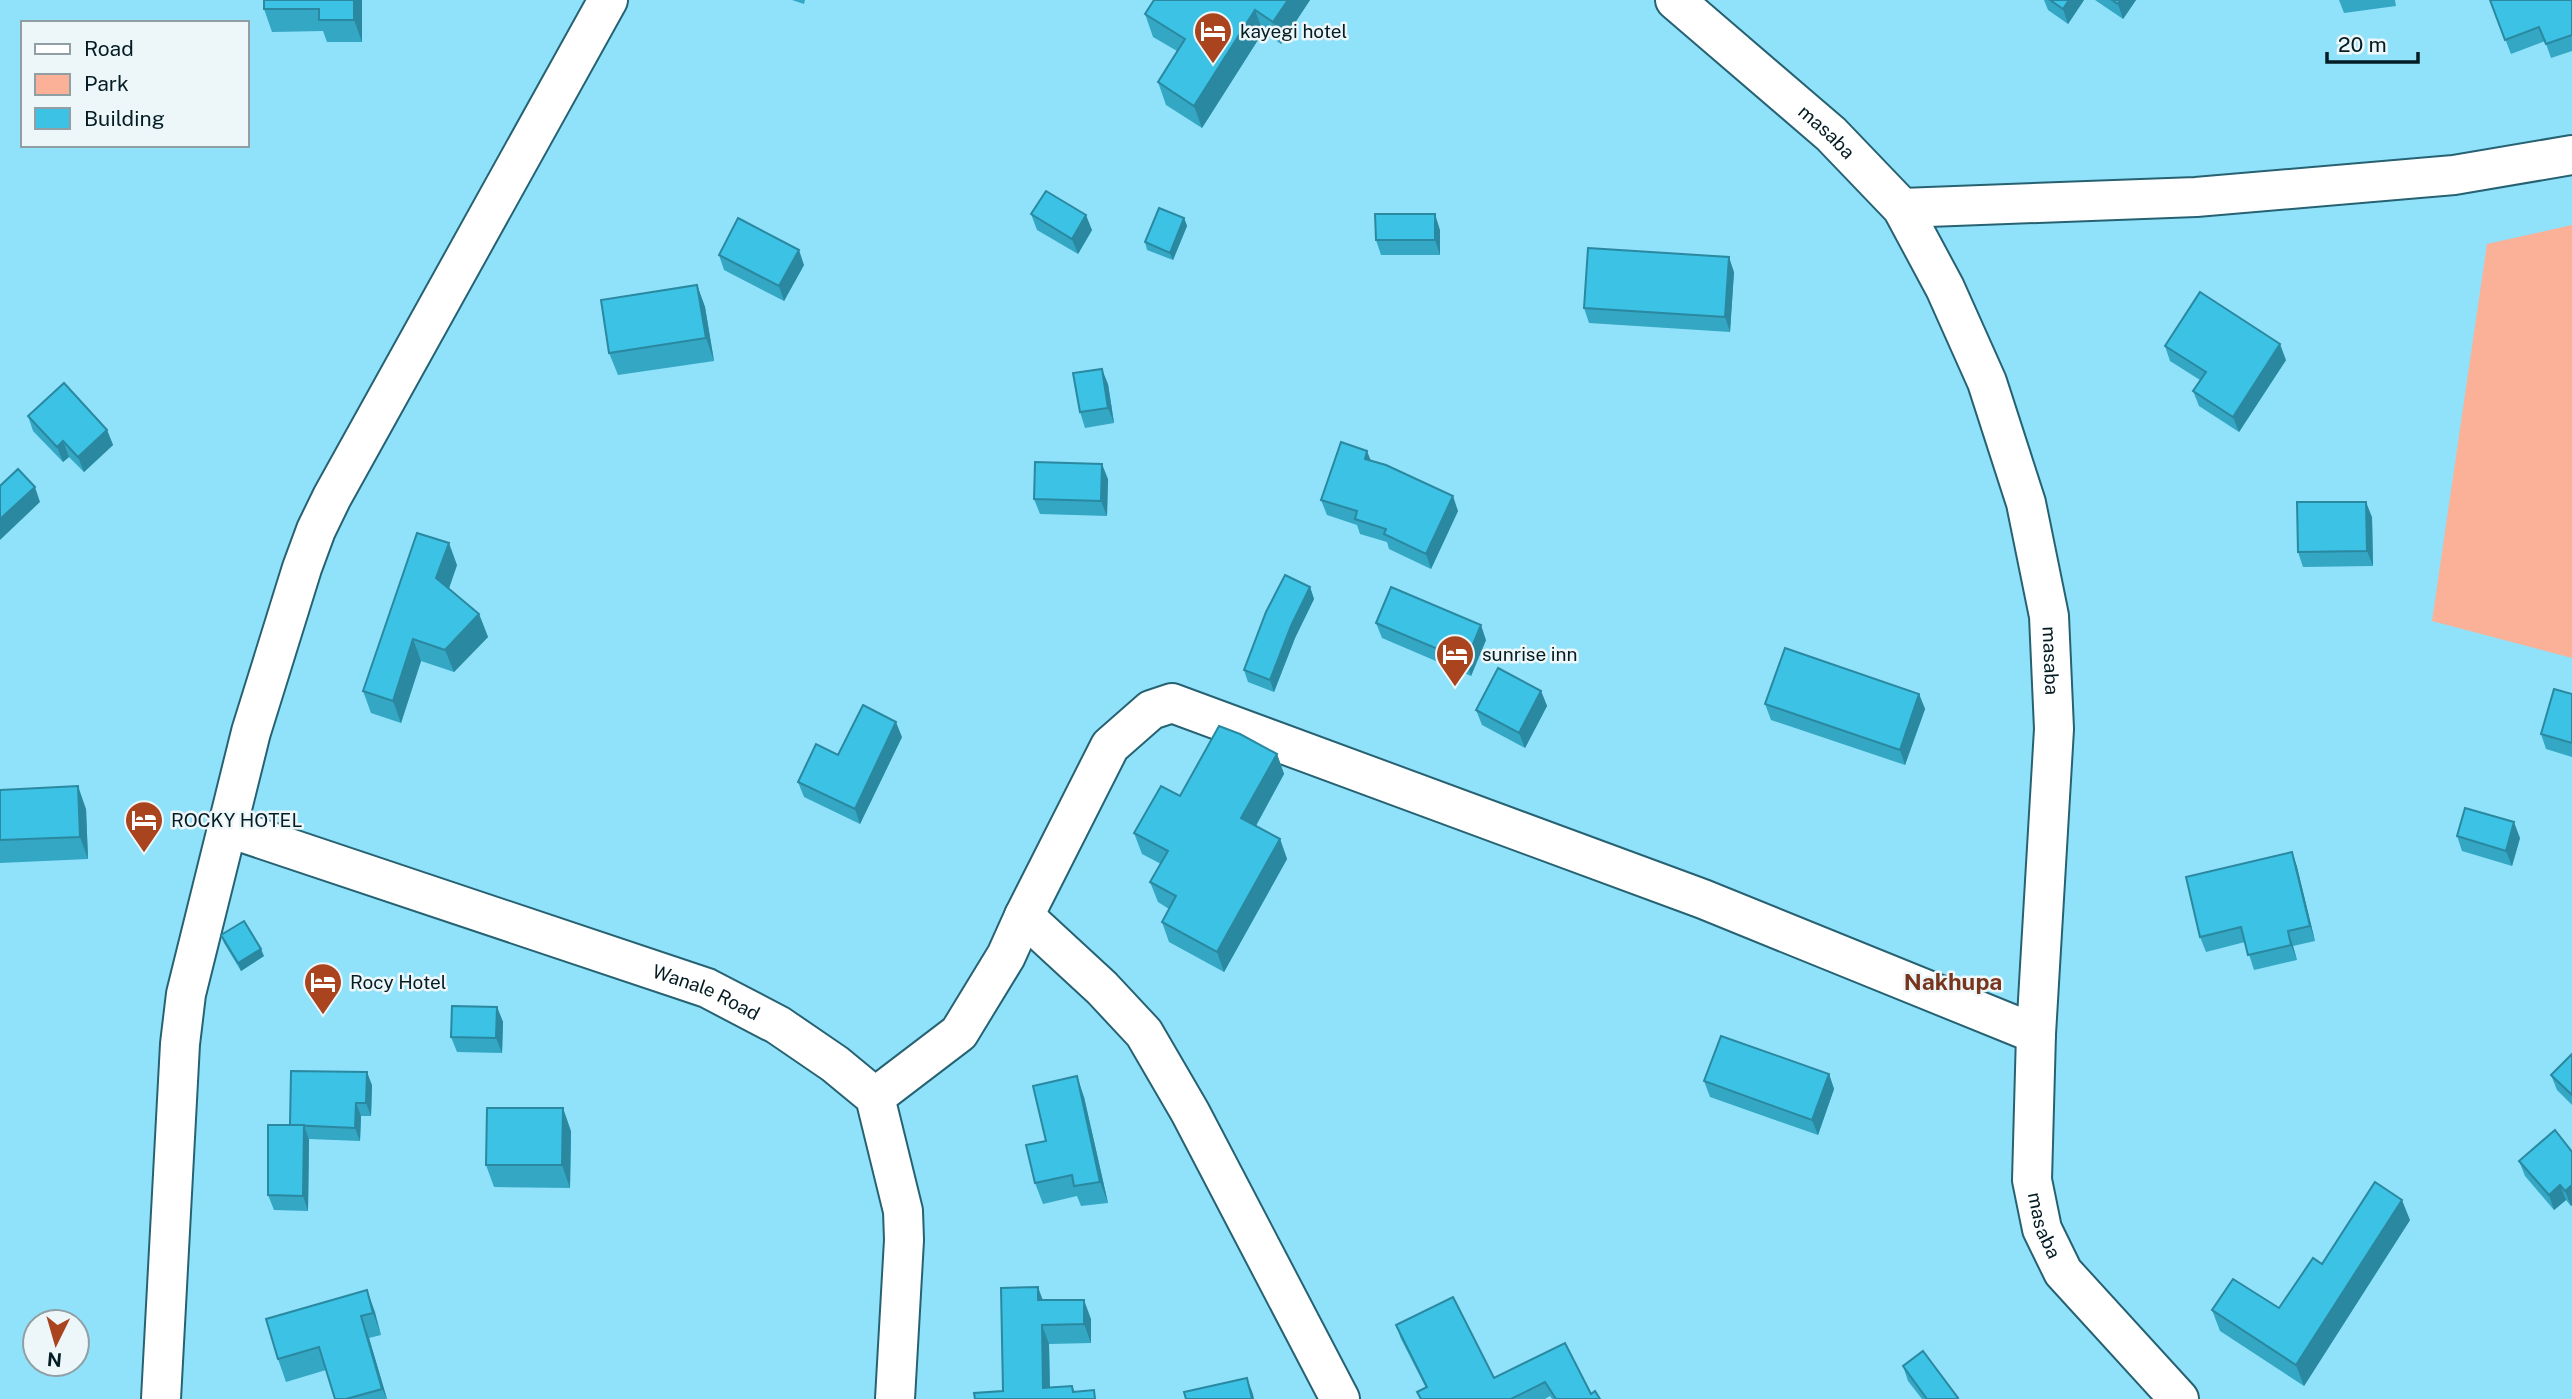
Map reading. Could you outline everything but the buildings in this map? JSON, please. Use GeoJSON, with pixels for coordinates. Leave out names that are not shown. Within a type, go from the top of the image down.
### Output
{"type":"FeatureCollection","features":[{"type":"Feature","properties":{"kind":"street"},"geometry":{"type":"LineString","coordinates":[[161,1399],[181,1031],[186,995],[255,720],[316,530],[448,286],[608,0]]}},
{"type":"Feature","properties":{"kind":"street","name":"masaba"},"geometry":{"type":"LineString","coordinates":[[1675,0],[1831,134],[1902,208],[1945,288],[1987,382],[2026,503],[2049,616],[2054,729],[2036,1034],[2032,1180],[2042,1230],[2063,1272],[2179,1399]]}},
{"type":"Feature","properties":{"kind":"street"},"geometry":{"type":"LineString","coordinates":[[1902,208],[2196,197],[2454,174],[2572,155]]}},
{"type":"Feature","properties":{"kind":"street"},"geometry":{"type":"LineString","coordinates":[[895,1399],[904,1211],[875,1097],[959,1033],[1006,956],[1110,746],[1151,710],[1172,704],[1703,899],[2036,1034]]}},
{"type":"Feature","properties":{"kind":"street","name":"Wanale Road"},"geometry":{"type":"LineString","coordinates":[[226,827],[707,988],[778,1025],[835,1064],[875,1097]]}},
{"type":"Feature","properties":{"kind":"street"},"geometry":{"type":"LineString","coordinates":[[1024,916],[1102,988],[1144,1033],[1190,1112],[1340,1399]]}},
{"type":"Feature","properties":{"kind":"green space"},"geometry":{"type":"Polygon","coordinates":[[[2572,225],[2572,658],[2432,621],[2487,244],[2572,225]]]}},
{"type":"Feature","properties":{"kind":"place","name":"kayegi hotel"},"geometry":{"type":"Point","coordinates":[1213,65]}},
{"type":"Feature","properties":{"kind":"place","name":"sunrise inn"},"geometry":{"type":"Point","coordinates":[1455,688]}},
{"type":"Feature","properties":{"kind":"place","name":"ROCKY HOTEL"},"geometry":{"type":"Point","coordinates":[144,854]}},
{"type":"Feature","properties":{"kind":"place","name":"Rocy Hotel"},"geometry":{"type":"Point","coordinates":[323,1016]}},
{"type":"Feature","properties":{"kind":"district","name":"Nakhupa"},"geometry":{"type":"Point","coordinates":[1953,982]}}]}
